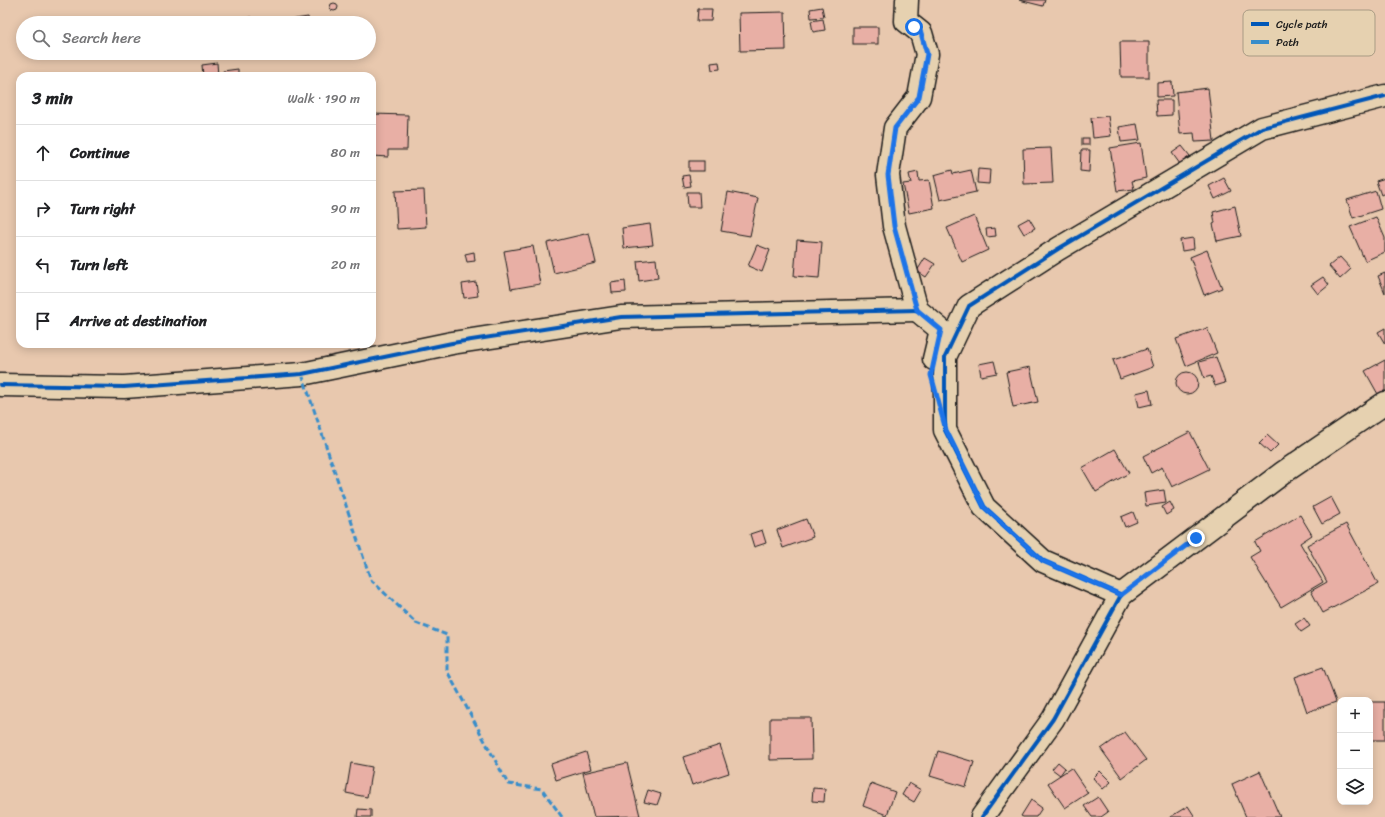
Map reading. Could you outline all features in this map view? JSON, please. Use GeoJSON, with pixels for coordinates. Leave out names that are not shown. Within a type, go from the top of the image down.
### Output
{"type":"FeatureCollection","features":[{"type":"Feature","properties":{"kind":"street"},"geometry":{"type":"LineString","coordinates":[[907,0],[906,21],[921,33],[927,54],[919,97],[895,128],[888,175],[894,226],[917,310],[941,330],[931,375],[946,430],[984,507],[1043,561],[1121,595]]}},
{"type":"Feature","properties":{"kind":"street"},"geometry":{"type":"LineString","coordinates":[[946,430],[946,357],[969,306],[1058,249],[1262,128],[1385,96]]}},
{"type":"Feature","properties":{"kind":"street"},"geometry":{"type":"LineString","coordinates":[[0,385],[124,387],[302,374],[452,343],[621,317],[917,310]]}},
{"type":"Feature","properties":{"kind":"street"},"geometry":{"type":"LineString","coordinates":[[982,817],[1053,719],[1121,595],[1284,472],[1385,404]]}},
{"type":"Feature","properties":{"kind":"building"},"geometry":{"type":"Polygon","coordinates":[[[1019,0],[1045,0],[1043,6],[1019,0]]]}},
{"type":"Feature","properties":{"kind":"building"},"geometry":{"type":"Polygon","coordinates":[[[334,3],[337,4],[337,10],[334,11],[331,10],[330,7],[331,4],[334,3]]]}},
{"type":"Feature","properties":{"kind":"building"},"geometry":{"type":"Polygon","coordinates":[[[822,7],[824,17],[811,18],[810,9],[822,7]]]}},
{"type":"Feature","properties":{"kind":"building"},"geometry":{"type":"Polygon","coordinates":[[[698,9],[712,9],[711,21],[697,21],[698,9]]]}},
{"type":"Feature","properties":{"kind":"building"},"geometry":{"type":"Polygon","coordinates":[[[785,12],[786,50],[740,51],[739,13],[785,12]]]}},
{"type":"Feature","properties":{"kind":"building"},"geometry":{"type":"Polygon","coordinates":[[[823,19],[825,30],[813,32],[811,21],[823,19]]]}},
{"type":"Feature","properties":{"kind":"building"},"geometry":{"type":"Polygon","coordinates":[[[853,27],[878,27],[878,44],[853,44],[853,27]]]}},
{"type":"Feature","properties":{"kind":"building"},"geometry":{"type":"Polygon","coordinates":[[[1120,42],[1149,42],[1149,77],[1121,77],[1120,42]]]}},
{"type":"Feature","properties":{"kind":"building"},"geometry":{"type":"Polygon","coordinates":[[[719,62],[720,69],[712,70],[711,63],[719,62]]]}},
{"type":"Feature","properties":{"kind":"building"},"geometry":{"type":"Polygon","coordinates":[[[217,63],[218,72],[203,72],[202,65],[217,63]]]}},
{"type":"Feature","properties":{"kind":"building"},"geometry":{"type":"Polygon","coordinates":[[[238,69],[238,72],[223,71],[238,69]]]}},
{"type":"Feature","properties":{"kind":"building"},"geometry":{"type":"Polygon","coordinates":[[[1172,82],[1173,96],[1157,97],[1157,83],[1172,82]]]}},
{"type":"Feature","properties":{"kind":"building"},"geometry":{"type":"Polygon","coordinates":[[[1208,88],[1214,141],[1195,142],[1194,133],[1180,134],[1176,92],[1208,88]]]}},
{"type":"Feature","properties":{"kind":"building"},"geometry":{"type":"Polygon","coordinates":[[[1156,100],[1172,100],[1172,115],[1157,116],[1156,100]]]}},
{"type":"Feature","properties":{"kind":"building"},"geometry":{"type":"Polygon","coordinates":[[[376,114],[408,115],[407,150],[388,150],[388,157],[376,156],[376,114]]]}},
{"type":"Feature","properties":{"kind":"building"},"geometry":{"type":"Polygon","coordinates":[[[1108,116],[1111,136],[1093,138],[1091,118],[1108,116]]]}},
{"type":"Feature","properties":{"kind":"building"},"geometry":{"type":"Polygon","coordinates":[[[1137,124],[1140,140],[1121,142],[1119,127],[1137,124]]]}},
{"type":"Feature","properties":{"kind":"building"},"geometry":{"type":"Polygon","coordinates":[[[1082,138],[1089,138],[1089,145],[1082,145],[1082,138]]]}},
{"type":"Feature","properties":{"kind":"building"},"geometry":{"type":"Polygon","coordinates":[[[1141,143],[1146,178],[1132,181],[1134,189],[1117,191],[1110,148],[1141,143]]]}},
{"type":"Feature","properties":{"kind":"building"},"geometry":{"type":"Polygon","coordinates":[[[1182,146],[1190,156],[1180,164],[1172,153],[1182,146]]]}},
{"type":"Feature","properties":{"kind":"building"},"geometry":{"type":"Polygon","coordinates":[[[1051,148],[1053,183],[1024,184],[1023,149],[1051,148]]]}},
{"type":"Feature","properties":{"kind":"building"},"geometry":{"type":"Polygon","coordinates":[[[1081,150],[1090,150],[1089,172],[1080,171],[1081,150]]]}},
{"type":"Feature","properties":{"kind":"building"},"geometry":{"type":"Polygon","coordinates":[[[689,161],[704,161],[704,171],[689,171],[689,161]]]}},
{"type":"Feature","properties":{"kind":"building"},"geometry":{"type":"Polygon","coordinates":[[[978,169],[990,170],[989,184],[977,183],[978,169]]]}},
{"type":"Feature","properties":{"kind":"building"},"geometry":{"type":"Polygon","coordinates":[[[952,170],[953,174],[971,170],[976,192],[940,200],[934,175],[952,170]]]}},
{"type":"Feature","properties":{"kind":"building"},"geometry":{"type":"Polygon","coordinates":[[[918,172],[919,181],[929,180],[934,208],[909,213],[903,184],[911,183],[909,174],[918,172]]]}},
{"type":"Feature","properties":{"kind":"building"},"geometry":{"type":"Polygon","coordinates":[[[689,175],[691,186],[684,187],[682,176],[689,175]]]}},
{"type":"Feature","properties":{"kind":"building"},"geometry":{"type":"Polygon","coordinates":[[[1224,178],[1231,191],[1215,199],[1209,186],[1224,178]]]}},
{"type":"Feature","properties":{"kind":"building"},"geometry":{"type":"Polygon","coordinates":[[[1385,178],[1385,193],[1381,195],[1376,181],[1385,178]]]}},
{"type":"Feature","properties":{"kind":"building"},"geometry":{"type":"Polygon","coordinates":[[[424,190],[426,227],[397,229],[395,191],[424,190]]]}},
{"type":"Feature","properties":{"kind":"building"},"geometry":{"type":"Polygon","coordinates":[[[1376,191],[1381,209],[1353,218],[1347,200],[1376,191]]]}},
{"type":"Feature","properties":{"kind":"building"},"geometry":{"type":"Polygon","coordinates":[[[687,192],[699,192],[700,207],[688,207],[687,192]]]}},
{"type":"Feature","properties":{"kind":"building"},"geometry":{"type":"Polygon","coordinates":[[[728,192],[758,198],[750,236],[721,231],[728,192]]]}},
{"type":"Feature","properties":{"kind":"building"},"geometry":{"type":"Polygon","coordinates":[[[1235,206],[1241,236],[1217,241],[1213,224],[1215,223],[1213,212],[1235,206]]]}},
{"type":"Feature","properties":{"kind":"building"},"geometry":{"type":"Polygon","coordinates":[[[974,216],[988,250],[962,262],[947,228],[974,216]]]}},
{"type":"Feature","properties":{"kind":"building"},"geometry":{"type":"Polygon","coordinates":[[[1376,217],[1385,238],[1385,252],[1365,261],[1350,227],[1376,217]]]}},
{"type":"Feature","properties":{"kind":"building"},"geometry":{"type":"Polygon","coordinates":[[[1029,218],[1035,228],[1024,234],[1018,224],[1029,218]]]}},
{"type":"Feature","properties":{"kind":"building"},"geometry":{"type":"Polygon","coordinates":[[[650,224],[653,245],[624,248],[622,228],[650,224]]]}},
{"type":"Feature","properties":{"kind":"building"},"geometry":{"type":"Polygon","coordinates":[[[995,228],[996,236],[987,237],[986,229],[995,228]]]}},
{"type":"Feature","properties":{"kind":"building"},"geometry":{"type":"Polygon","coordinates":[[[589,233],[596,263],[554,273],[547,243],[589,233]]]}},
{"type":"Feature","properties":{"kind":"building"},"geometry":{"type":"Polygon","coordinates":[[[1193,238],[1194,249],[1182,251],[1180,240],[1193,238]]]}},
{"type":"Feature","properties":{"kind":"building"},"geometry":{"type":"Polygon","coordinates":[[[797,240],[822,242],[819,278],[794,276],[797,240]]]}},
{"type":"Feature","properties":{"kind":"building"},"geometry":{"type":"Polygon","coordinates":[[[757,245],[770,250],[762,272],[748,266],[757,245]]]}},
{"type":"Feature","properties":{"kind":"building"},"geometry":{"type":"Polygon","coordinates":[[[533,246],[540,284],[511,289],[504,251],[533,246]]]}},
{"type":"Feature","properties":{"kind":"building"},"geometry":{"type":"Polygon","coordinates":[[[1207,250],[1222,288],[1204,295],[1190,257],[1207,250]]]}},
{"type":"Feature","properties":{"kind":"building"},"geometry":{"type":"Polygon","coordinates":[[[474,252],[475,261],[467,262],[465,254],[474,252]]]}},
{"type":"Feature","properties":{"kind":"building"},"geometry":{"type":"Polygon","coordinates":[[[1340,257],[1351,269],[1340,279],[1329,266],[1340,257]]]}},
{"type":"Feature","properties":{"kind":"building"},"geometry":{"type":"Polygon","coordinates":[[[925,258],[935,264],[926,277],[917,271],[925,258]]]}},
{"type":"Feature","properties":{"kind":"building"},"geometry":{"type":"Polygon","coordinates":[[[656,259],[658,278],[639,281],[637,261],[656,259]]]}},
{"type":"Feature","properties":{"kind":"building"},"geometry":{"type":"Polygon","coordinates":[[[1385,273],[1385,293],[1378,276],[1385,273]]]}},
{"type":"Feature","properties":{"kind":"building"},"geometry":{"type":"Polygon","coordinates":[[[1323,277],[1329,285],[1318,294],[1311,285],[1323,277]]]}},
{"type":"Feature","properties":{"kind":"building"},"geometry":{"type":"Polygon","coordinates":[[[625,281],[626,292],[612,293],[611,283],[625,281]]]}},
{"type":"Feature","properties":{"kind":"building"},"geometry":{"type":"Polygon","coordinates":[[[476,282],[478,296],[464,298],[462,284],[476,282]]]}},
{"type":"Feature","properties":{"kind":"building"},"geometry":{"type":"Polygon","coordinates":[[[1207,328],[1217,353],[1186,366],[1176,339],[1207,328]]]}},
{"type":"Feature","properties":{"kind":"building"},"geometry":{"type":"Polygon","coordinates":[[[1385,328],[1385,344],[1378,332],[1385,328]]]}},
{"type":"Feature","properties":{"kind":"building"},"geometry":{"type":"Polygon","coordinates":[[[1147,349],[1153,367],[1120,379],[1113,360],[1147,349]]]}},
{"type":"Feature","properties":{"kind":"building"},"geometry":{"type":"Polygon","coordinates":[[[1216,357],[1225,383],[1215,386],[1211,376],[1204,378],[1199,362],[1216,357]]]}},
{"type":"Feature","properties":{"kind":"building"},"geometry":{"type":"Polygon","coordinates":[[[1385,360],[1385,393],[1379,396],[1365,371],[1385,360]]]}},
{"type":"Feature","properties":{"kind":"building"},"geometry":{"type":"Polygon","coordinates":[[[994,361],[997,373],[981,376],[979,364],[994,361]]]}},
{"type":"Feature","properties":{"kind":"building"},"geometry":{"type":"Polygon","coordinates":[[[1030,367],[1038,402],[1013,407],[1006,372],[1030,367]]]}},
{"type":"Feature","properties":{"kind":"building"},"geometry":{"type":"Polygon","coordinates":[[[1187,372],[1191,373],[1197,379],[1197,387],[1191,393],[1187,394],[1183,393],[1177,387],[1176,383],[1177,379],[1183,373],[1187,372]]]}},
{"type":"Feature","properties":{"kind":"building"},"geometry":{"type":"Polygon","coordinates":[[[1149,390],[1152,404],[1139,407],[1136,393],[1149,390]]]}},
{"type":"Feature","properties":{"kind":"building"},"geometry":{"type":"Polygon","coordinates":[[[1190,432],[1209,469],[1172,487],[1162,467],[1151,473],[1143,456],[1190,432]]]}},
{"type":"Feature","properties":{"kind":"building"},"geometry":{"type":"Polygon","coordinates":[[[1267,435],[1278,445],[1270,453],[1259,443],[1267,435]]]}},
{"type":"Feature","properties":{"kind":"building"},"geometry":{"type":"Polygon","coordinates":[[[1115,449],[1129,473],[1096,492],[1082,468],[1115,449]]]}},
{"type":"Feature","properties":{"kind":"building"},"geometry":{"type":"Polygon","coordinates":[[[1164,490],[1166,503],[1146,506],[1144,493],[1164,490]]]}},
{"type":"Feature","properties":{"kind":"building"},"geometry":{"type":"Polygon","coordinates":[[[1331,497],[1340,514],[1322,524],[1313,507],[1331,497]]]}},
{"type":"Feature","properties":{"kind":"building"},"geometry":{"type":"Polygon","coordinates":[[[1170,502],[1174,510],[1166,515],[1162,507],[1170,502]]]}},
{"type":"Feature","properties":{"kind":"building"},"geometry":{"type":"Polygon","coordinates":[[[1133,512],[1137,522],[1125,527],[1121,517],[1133,512]]]}},
{"type":"Feature","properties":{"kind":"building"},"geometry":{"type":"Polygon","coordinates":[[[1300,515],[1312,535],[1300,543],[1323,582],[1281,607],[1250,557],[1260,551],[1255,542],[1300,515]]]}},
{"type":"Feature","properties":{"kind":"building"},"geometry":{"type":"Polygon","coordinates":[[[806,519],[813,537],[783,548],[777,530],[806,519]]]}},
{"type":"Feature","properties":{"kind":"building"},"geometry":{"type":"Polygon","coordinates":[[[1346,524],[1378,584],[1323,613],[1311,591],[1327,582],[1307,545],[1346,524]]]}},
{"type":"Feature","properties":{"kind":"building"},"geometry":{"type":"Polygon","coordinates":[[[762,530],[766,543],[754,547],[750,534],[762,530]]]}},
{"type":"Feature","properties":{"kind":"building"},"geometry":{"type":"Polygon","coordinates":[[[1304,618],[1310,626],[1301,632],[1295,624],[1304,618]]]}},
{"type":"Feature","properties":{"kind":"building"},"geometry":{"type":"Polygon","coordinates":[[[1323,667],[1336,702],[1307,712],[1295,677],[1323,667]]]}},
{"type":"Feature","properties":{"kind":"building"},"geometry":{"type":"Polygon","coordinates":[[[1373,702],[1385,702],[1385,740],[1373,740],[1373,702]]]}},
{"type":"Feature","properties":{"kind":"building"},"geometry":{"type":"Polygon","coordinates":[[[770,718],[811,718],[812,759],[770,760],[770,718]]]}},
{"type":"Feature","properties":{"kind":"building"},"geometry":{"type":"Polygon","coordinates":[[[1125,732],[1146,760],[1122,778],[1101,749],[1125,732]]]}},
{"type":"Feature","properties":{"kind":"building"},"geometry":{"type":"Polygon","coordinates":[[[720,745],[729,773],[692,785],[683,757],[720,745]]]}},
{"type":"Feature","properties":{"kind":"building"},"geometry":{"type":"Polygon","coordinates":[[[938,751],[974,762],[966,787],[930,776],[938,751]]]}},
{"type":"Feature","properties":{"kind":"building"},"geometry":{"type":"Polygon","coordinates":[[[586,752],[591,769],[556,780],[551,764],[586,752]]]}},
{"type":"Feature","properties":{"kind":"building"},"geometry":{"type":"Polygon","coordinates":[[[1058,762],[1065,768],[1060,775],[1052,769],[1058,762]]]}},
{"type":"Feature","properties":{"kind":"building"},"geometry":{"type":"Polygon","coordinates":[[[351,763],[372,767],[367,797],[346,793],[351,763]]]}},
{"type":"Feature","properties":{"kind":"building"},"geometry":{"type":"Polygon","coordinates":[[[627,763],[640,816],[594,817],[583,773],[627,763]]]}},
{"type":"Feature","properties":{"kind":"building"},"geometry":{"type":"Polygon","coordinates":[[[1071,768],[1088,793],[1065,808],[1048,783],[1071,768]]]}},
{"type":"Feature","properties":{"kind":"building"},"geometry":{"type":"Polygon","coordinates":[[[1100,771],[1111,782],[1103,789],[1093,778],[1100,771]]]}},
{"type":"Feature","properties":{"kind":"building"},"geometry":{"type":"Polygon","coordinates":[[[1260,771],[1280,817],[1246,817],[1232,784],[1260,771]]]}},
{"type":"Feature","properties":{"kind":"building"},"geometry":{"type":"Polygon","coordinates":[[[871,783],[895,792],[887,815],[863,806],[871,783]]]}},
{"type":"Feature","properties":{"kind":"building"},"geometry":{"type":"Polygon","coordinates":[[[909,783],[921,790],[914,802],[902,795],[909,783]]]}},
{"type":"Feature","properties":{"kind":"building"},"geometry":{"type":"Polygon","coordinates":[[[813,788],[825,789],[824,802],[812,801],[813,788]]]}},
{"type":"Feature","properties":{"kind":"building"},"geometry":{"type":"Polygon","coordinates":[[[648,790],[661,794],[657,805],[644,802],[648,790]]]}},
{"type":"Feature","properties":{"kind":"building"},"geometry":{"type":"Polygon","coordinates":[[[1098,797],[1108,812],[1101,817],[1092,817],[1084,806],[1098,797]]]}},
{"type":"Feature","properties":{"kind":"building"},"geometry":{"type":"Polygon","coordinates":[[[1031,800],[1042,808],[1036,817],[1021,816],[1031,800]]]}},
{"type":"Feature","properties":{"kind":"building"},"geometry":{"type":"Polygon","coordinates":[[[1188,806],[1195,817],[1170,817],[1188,806]]]}},
{"type":"Feature","properties":{"kind":"building"},"geometry":{"type":"Polygon","coordinates":[[[358,809],[371,810],[371,817],[357,817],[358,809]]]}},
{"type":"Feature","properties":{"kind":"marked path"},"geometry":{"type":"LineString","coordinates":[[302,374],[371,580],[416,623],[447,635],[447,671],[508,784],[542,789],[562,817]]}},
{"type":"Feature","properties":{"kind":"cycle path"},"geometry":{"type":"LineString","coordinates":[[982,817],[1053,719],[1121,595],[1043,561],[984,507],[945,430],[945,357],[969,306],[1058,249],[1262,128],[1385,96]]}},
{"type":"Feature","properties":{"kind":"cycle path"},"geometry":{"type":"LineString","coordinates":[[0,385],[124,387],[302,374],[452,343],[621,317],[917,310]]}},
{"type":"Feature","properties":{"kind":"route"},"geometry":{"type":"LineString","coordinates":[[914,27],[921,33],[927,54],[919,97],[895,128],[888,175],[894,226],[917,310],[941,330],[931,375],[946,430],[984,507],[1043,561],[1121,595],[1196,538]]}}]}
